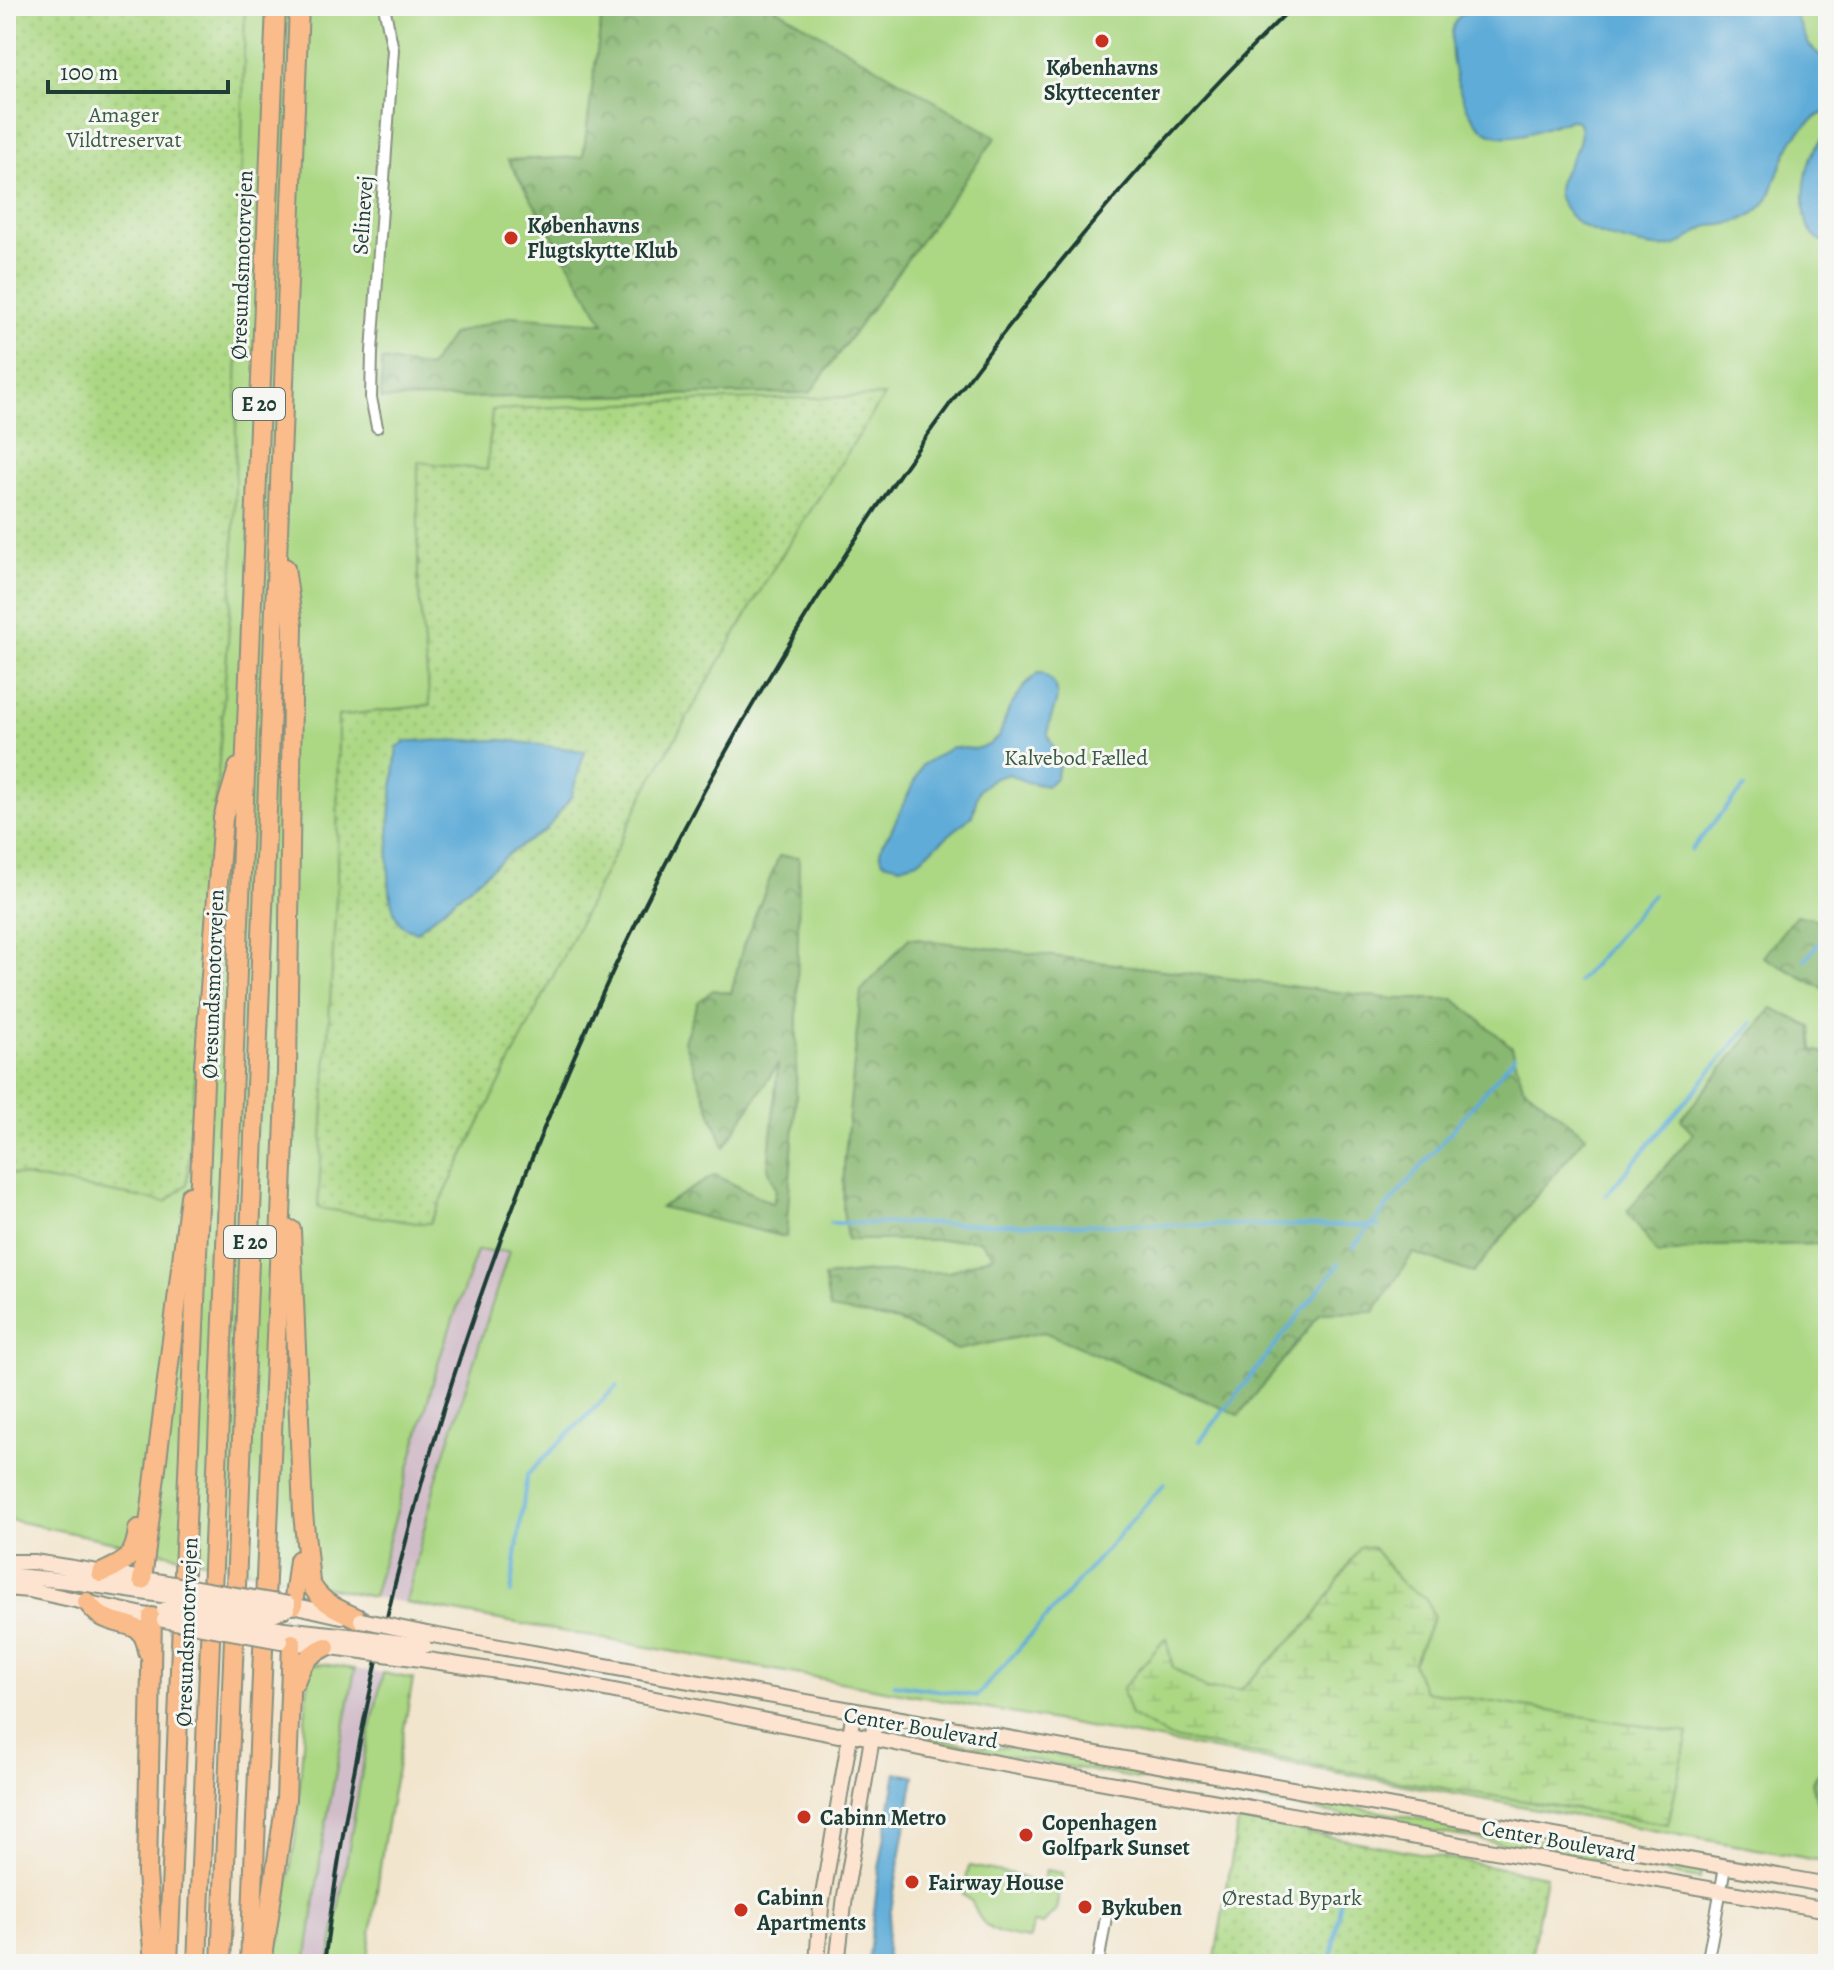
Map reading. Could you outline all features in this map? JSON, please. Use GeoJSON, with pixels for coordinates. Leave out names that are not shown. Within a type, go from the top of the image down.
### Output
{"type":"FeatureCollection","features":[{"type":"Feature","properties":{"kind":"highway","name":"Øresundsmotorvejen"},"geometry":{"type":"LineString","coordinates":[[197,1964],[276,6]]}},
{"type":"Feature","properties":{"kind":"highway","name":"E 20"},"geometry":{"type":"LineString","coordinates":[[221,1964],[299,6]]}},
{"type":"Feature","properties":{"kind":"highway"},"geometry":{"type":"LineString","coordinates":[[250,1964],[287,1071],[293,625],[279,519]]}},
{"type":"Feature","properties":{"kind":"highway"},"geometry":{"type":"LineString","coordinates":[[168,1964],[205,1058],[223,818],[246,742]]}},
{"type":"Feature","properties":{"kind":"highway"},"geometry":{"type":"LineString","coordinates":[[143,1586],[205,1058]]}},
{"type":"Feature","properties":{"kind":"highway"},"geometry":{"type":"LineString","coordinates":[[287,1071],[293,1307],[303,1513],[310,1582],[315,1593],[358,1636]]}},
{"type":"Feature","properties":{"kind":"highway"},"geometry":{"type":"LineString","coordinates":[[101,1573],[131,1556],[136,1547],[149,1424],[167,1370]]}},
{"type":"Feature","properties":{"kind":"highway"},"geometry":{"type":"LineString","coordinates":[[290,1606],[303,1513]]}},
{"type":"Feature","properties":{"kind":"highway"},"geometry":{"type":"LineString","coordinates":[[87,1602],[100,1615],[136,1627],[144,1636],[151,1685]]}},
{"type":"Feature","properties":{"kind":"highway"},"geometry":{"type":"LineString","coordinates":[[154,1964],[147,1873],[151,1685],[161,1605]]}},
{"type":"Feature","properties":{"kind":"highway"},"geometry":{"type":"LineString","coordinates":[[262,1964],[286,1799],[292,1688],[288,1636]]}},
{"type":"Feature","properties":{"kind":"highway"},"geometry":{"type":"LineString","coordinates":[[292,1688],[310,1653],[326,1647]]}},
{"type":"Feature","properties":{"kind":"street","name":"Selinevej"},"geometry":{"type":"LineString","coordinates":[[377,427],[371,398],[372,352],[393,50],[384,6]]}},
{"type":"Feature","properties":{"kind":"street","name":"Center Boulevard"},"geometry":{"type":"LineString","coordinates":[[6,1562],[34,1562],[101,1573],[143,1586],[161,1605],[326,1647],[358,1636],[424,1646],[500,1648],[1828,1885]]}},
{"type":"Feature","properties":{"kind":"street"},"geometry":{"type":"LineString","coordinates":[[6,1575],[143,1586],[161,1605]]}},
{"type":"Feature","properties":{"kind":"street","name":"Center Boulevard"},"geometry":{"type":"LineString","coordinates":[[6,1588],[87,1602],[290,1606],[358,1636],[424,1646],[579,1684],[838,1735],[852,1734],[1828,1910]]}},
{"type":"Feature","properties":{"kind":"street"},"geometry":{"type":"LineString","coordinates":[[290,1606],[288,1636],[358,1636]]}},
{"type":"Feature","properties":{"kind":"street"},"geometry":{"type":"LineString","coordinates":[[817,1964],[821,1907],[854,1712]]}},
{"type":"Feature","properties":{"kind":"street"},"geometry":{"type":"LineString","coordinates":[[837,1964],[876,1715]]}},
{"type":"Feature","properties":{"kind":"street"},"geometry":{"type":"LineString","coordinates":[[1707,1964],[1725,1867]]}},
{"type":"Feature","properties":{"kind":"street"},"geometry":{"type":"LineString","coordinates":[[1098,1964],[1106,1917]]}},
{"type":"Feature","properties":{"kind":"shaded area"},"geometry":{"type":"Polygon","coordinates":[[[477,1251],[509,1251],[435,1484],[406,1603],[373,1597],[440,1357],[477,1251]]]}},
{"type":"Feature","properties":{"kind":"shaded area"},"geometry":{"type":"Polygon","coordinates":[[[355,1669],[383,1673],[364,1759],[329,1964],[306,1964],[323,1840],[355,1669]]]}},
{"type":"Feature","properties":{"kind":"green space","name":"Kalvebod Fælled"},"geometry":{"type":"Polygon","coordinates":[[[6,6],[1828,6],[1828,1862],[406,1603],[435,1484],[509,1251],[477,1251],[440,1357],[373,1597],[6,1519],[6,6]]]}},
{"type":"Feature","properties":{"kind":"green space","name":"Amager Vildtreservat"},"geometry":{"type":"Polygon","coordinates":[[[6,6],[245,6],[233,574],[187,1184],[166,1202],[6,1173],[6,6]]]}},
{"type":"Feature","properties":{"kind":"green space"},"geometry":{"type":"Polygon","coordinates":[[[603,6],[772,6],[996,137],[810,393],[381,399],[382,360],[429,368],[452,334],[512,316],[604,323],[508,160],[583,157],[603,6]]]}},
{"type":"Feature","properties":{"kind":"green space"},"geometry":{"type":"Polygon","coordinates":[[[884,396],[773,569],[650,782],[430,1223],[318,1208],[337,882],[338,716],[430,705],[418,585],[418,462],[487,470],[492,410],[884,396]]]}},
{"type":"Feature","properties":{"kind":"green space"},"geometry":{"type":"Polygon","coordinates":[[[779,856],[799,857],[796,1096],[786,1237],[661,1207],[715,1175],[773,1204],[776,1189],[768,1168],[778,1064],[724,1147],[684,1041],[698,1002],[713,990],[731,993],[743,946],[779,856]]]}},
{"type":"Feature","properties":{"kind":"green space"},"geometry":{"type":"Polygon","coordinates":[[[1796,915],[1828,922],[1828,991],[1763,957],[1796,915]]]}},
{"type":"Feature","properties":{"kind":"green space"},"geometry":{"type":"Polygon","coordinates":[[[909,938],[1394,999],[1454,999],[1512,1047],[1523,1086],[1586,1136],[1473,1273],[1413,1253],[1374,1312],[1321,1313],[1239,1415],[1044,1332],[957,1350],[898,1321],[830,1309],[824,1277],[870,1272],[949,1272],[994,1255],[979,1240],[847,1240],[843,1210],[844,1166],[861,991],[909,938]]]}},
{"type":"Feature","properties":{"kind":"green space"},"geometry":{"type":"Polygon","coordinates":[[[1772,1008],[1811,1027],[1813,1050],[1828,1054],[1828,1244],[1715,1246],[1658,1255],[1627,1211],[1693,1134],[1681,1119],[1772,1008]]]}},
{"type":"Feature","properties":{"kind":"green space"},"geometry":{"type":"Polygon","coordinates":[[[1361,1546],[1373,1548],[1402,1584],[1426,1598],[1434,1617],[1413,1663],[1424,1691],[1688,1733],[1668,1824],[1400,1781],[1168,1737],[1131,1715],[1122,1689],[1166,1638],[1173,1668],[1207,1689],[1240,1690],[1312,1620],[1361,1546]]]}},
{"type":"Feature","properties":{"kind":"green space"},"geometry":{"type":"Polygon","coordinates":[[[313,1665],[355,1669],[323,1840],[306,1964],[275,1964],[295,1840],[309,1670],[313,1665]]]}},
{"type":"Feature","properties":{"kind":"green space"},"geometry":{"type":"Polygon","coordinates":[[[383,1673],[413,1679],[383,1846],[367,1964],[329,1964],[364,1759],[383,1673]]]}},
{"type":"Feature","properties":{"kind":"green space"},"geometry":{"type":"Polygon","coordinates":[[[898,1732],[983,1747],[1014,1747],[1701,1869],[1700,1879],[897,1736],[898,1732]]]}},
{"type":"Feature","properties":{"kind":"green space"},"geometry":{"type":"Polygon","coordinates":[[[1828,1763],[1828,1842],[1812,1783],[1828,1763]]]}},
{"type":"Feature","properties":{"kind":"green space","name":"Ørestad Bypark"},"geometry":{"type":"Polygon","coordinates":[[[1238,1820],[1546,1876],[1530,1964],[1214,1964],[1238,1820]]]}},
{"type":"Feature","properties":{"kind":"green space"},"geometry":{"type":"Polygon","coordinates":[[[969,1866],[1013,1874],[1042,1886],[1046,1870],[1063,1873],[1056,1910],[1043,1924],[1033,1923],[1030,1939],[994,1931],[983,1922],[971,1901],[963,1895],[969,1866]]]}},
{"type":"Feature","properties":{"kind":"water"},"geometry":{"type":"Polygon","coordinates":[[[1473,6],[1788,6],[1809,45],[1828,63],[1828,110],[1807,124],[1794,140],[1768,199],[1751,215],[1734,223],[1706,227],[1674,246],[1649,246],[1613,238],[1580,225],[1560,200],[1560,181],[1579,141],[1581,131],[1578,121],[1570,120],[1520,135],[1500,136],[1481,127],[1471,115],[1458,84],[1451,49],[1455,22],[1473,6]]]}},
{"type":"Feature","properties":{"kind":"water"},"geometry":{"type":"Polygon","coordinates":[[[1828,134],[1828,244],[1818,239],[1806,221],[1804,195],[1811,157],[1828,134]]]}},
{"type":"Feature","properties":{"kind":"water"},"geometry":{"type":"Polygon","coordinates":[[[1038,673],[1051,680],[1056,687],[1056,702],[1048,734],[1061,758],[1056,778],[1046,786],[1009,774],[992,779],[979,790],[972,816],[918,861],[900,866],[883,862],[880,852],[882,844],[922,765],[952,747],[975,749],[989,745],[999,736],[1009,709],[1025,685],[1038,673]]]}},
{"type":"Feature","properties":{"kind":"water"},"geometry":{"type":"Polygon","coordinates":[[[504,740],[585,751],[571,797],[546,830],[511,852],[416,932],[405,927],[394,910],[390,890],[391,811],[397,747],[409,741],[504,740]]]}},
{"type":"Feature","properties":{"kind":"water"},"geometry":{"type":"Polygon","coordinates":[[[896,1773],[914,1776],[888,1928],[886,1964],[868,1964],[879,1869],[896,1773]]]}},
{"type":"Feature","properties":{"kind":"waterway"},"geometry":{"type":"LineString","coordinates":[[1691,850],[1744,787]]}},
{"type":"Feature","properties":{"kind":"waterway"},"geometry":{"type":"LineString","coordinates":[[1578,982],[1653,894]]}},
{"type":"Feature","properties":{"kind":"waterway"},"geometry":{"type":"LineString","coordinates":[[1805,960],[1828,932]]}},
{"type":"Feature","properties":{"kind":"waterway"},"geometry":{"type":"LineString","coordinates":[[1606,1195],[1752,1023]]}},
{"type":"Feature","properties":{"kind":"waterway"},"geometry":{"type":"LineString","coordinates":[[1353,1247],[1515,1056]]}},
{"type":"Feature","properties":{"kind":"waterway"},"geometry":{"type":"LineString","coordinates":[[6,1197],[9,1205],[6,1222]]}},
{"type":"Feature","properties":{"kind":"waterway"},"geometry":{"type":"LineString","coordinates":[[830,1223],[1379,1226]]}},
{"type":"Feature","properties":{"kind":"waterway"},"geometry":{"type":"LineString","coordinates":[[1200,1441],[1339,1264]]}},
{"type":"Feature","properties":{"kind":"waterway"},"geometry":{"type":"LineString","coordinates":[[511,1593],[527,1475],[617,1386]]}},
{"type":"Feature","properties":{"kind":"waterway"},"geometry":{"type":"LineString","coordinates":[[894,1684],[977,1696],[1165,1483]]}},
{"type":"Feature","properties":{"kind":"waterway"},"geometry":{"type":"LineString","coordinates":[[1330,1964],[1343,1887]]}},
{"type":"Feature","properties":{"kind":"railway"},"geometry":{"type":"LineString","coordinates":[[324,1964],[371,1689],[440,1420],[532,1158],[645,904],[778,661],[932,429],[1103,211],[1293,6]]}},
{"type":"Feature","properties":{"kind":"place","name":"Københavns Skyttecenter"},"geometry":{"type":"Point","coordinates":[1102,41]}},
{"type":"Feature","properties":{"kind":"place","name":"Københavns Flugtskytte Klub"},"geometry":{"type":"Point","coordinates":[511,238]}},
{"type":"Feature","properties":{"kind":"place","name":"Cabinn Metro"},"geometry":{"type":"Point","coordinates":[804,1817]}},
{"type":"Feature","properties":{"kind":"place","name":"Copenhagen Golfpark Sunset"},"geometry":{"type":"Point","coordinates":[1026,1835]}},
{"type":"Feature","properties":{"kind":"place","name":"Fairway House"},"geometry":{"type":"Point","coordinates":[912,1882]}},
{"type":"Feature","properties":{"kind":"place","name":"Bykuben"},"geometry":{"type":"Point","coordinates":[1085,1907]}},
{"type":"Feature","properties":{"kind":"place","name":"Cabinn Apartments"},"geometry":{"type":"Point","coordinates":[741,1910]}}]}
